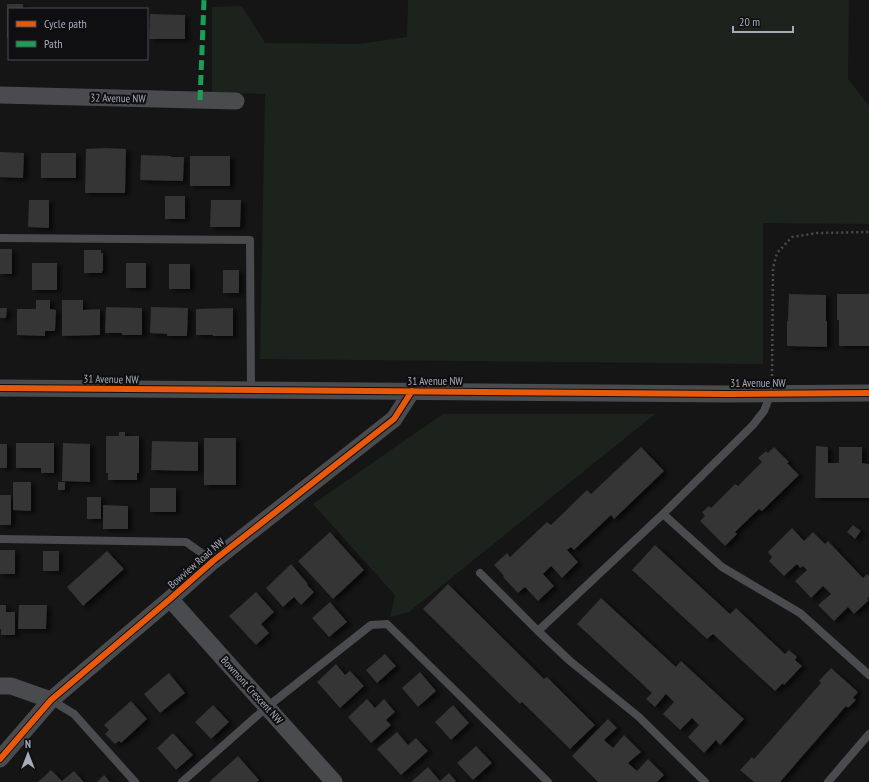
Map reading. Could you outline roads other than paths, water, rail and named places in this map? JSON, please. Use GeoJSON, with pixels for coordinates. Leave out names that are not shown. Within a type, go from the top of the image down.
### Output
{"type":"FeatureCollection","features":[{"type":"Feature","properties":{"kind":"street","name":"32 Avenue NW"},"geometry":{"type":"LineString","coordinates":[[0,95],[236,101]]}},
{"type":"Feature","properties":{"kind":"street","name":"31 Avenue NW"},"geometry":{"type":"LineString","coordinates":[[0,388],[869,394]]}},
{"type":"Feature","properties":{"kind":"street","name":"Bowview Road NW"},"geometry":{"type":"LineString","coordinates":[[0,759],[51,700],[213,561],[394,419],[412,391]]}},
{"type":"Feature","properties":{"kind":"street","name":"Bowmont Crescent NW"},"geometry":{"type":"LineString","coordinates":[[170,599],[334,782]]}},
{"type":"Feature","properties":{"kind":"street"},"geometry":{"type":"LineString","coordinates":[[0,686],[11,686],[51,700]]}},
{"type":"Feature","properties":{"kind":"lane"},"geometry":{"type":"LineString","coordinates":[[0,238],[250,240],[251,390]]}},
{"type":"Feature","properties":{"kind":"lane"},"geometry":{"type":"LineString","coordinates":[[538,631],[663,514],[753,425],[764,411],[771,393]]}},
{"type":"Feature","properties":{"kind":"lane"},"geometry":{"type":"LineString","coordinates":[[663,514],[722,567],[800,613],[869,675]]}},
{"type":"Feature","properties":{"kind":"lane"},"geometry":{"type":"LineString","coordinates":[[0,539],[186,542],[213,561]]}},
{"type":"Feature","properties":{"kind":"lane"},"geometry":{"type":"LineString","coordinates":[[480,573],[570,661],[639,717],[705,782]]}},
{"type":"Feature","properties":{"kind":"lane"},"geometry":{"type":"LineString","coordinates":[[182,782],[268,707],[371,625],[387,624],[548,782]]}},
{"type":"Feature","properties":{"kind":"lane"},"geometry":{"type":"LineString","coordinates":[[51,700],[74,714],[135,782]]}},
{"type":"Feature","properties":{"kind":"lane"},"geometry":{"type":"LineString","coordinates":[[828,782],[869,734]]}}]}
